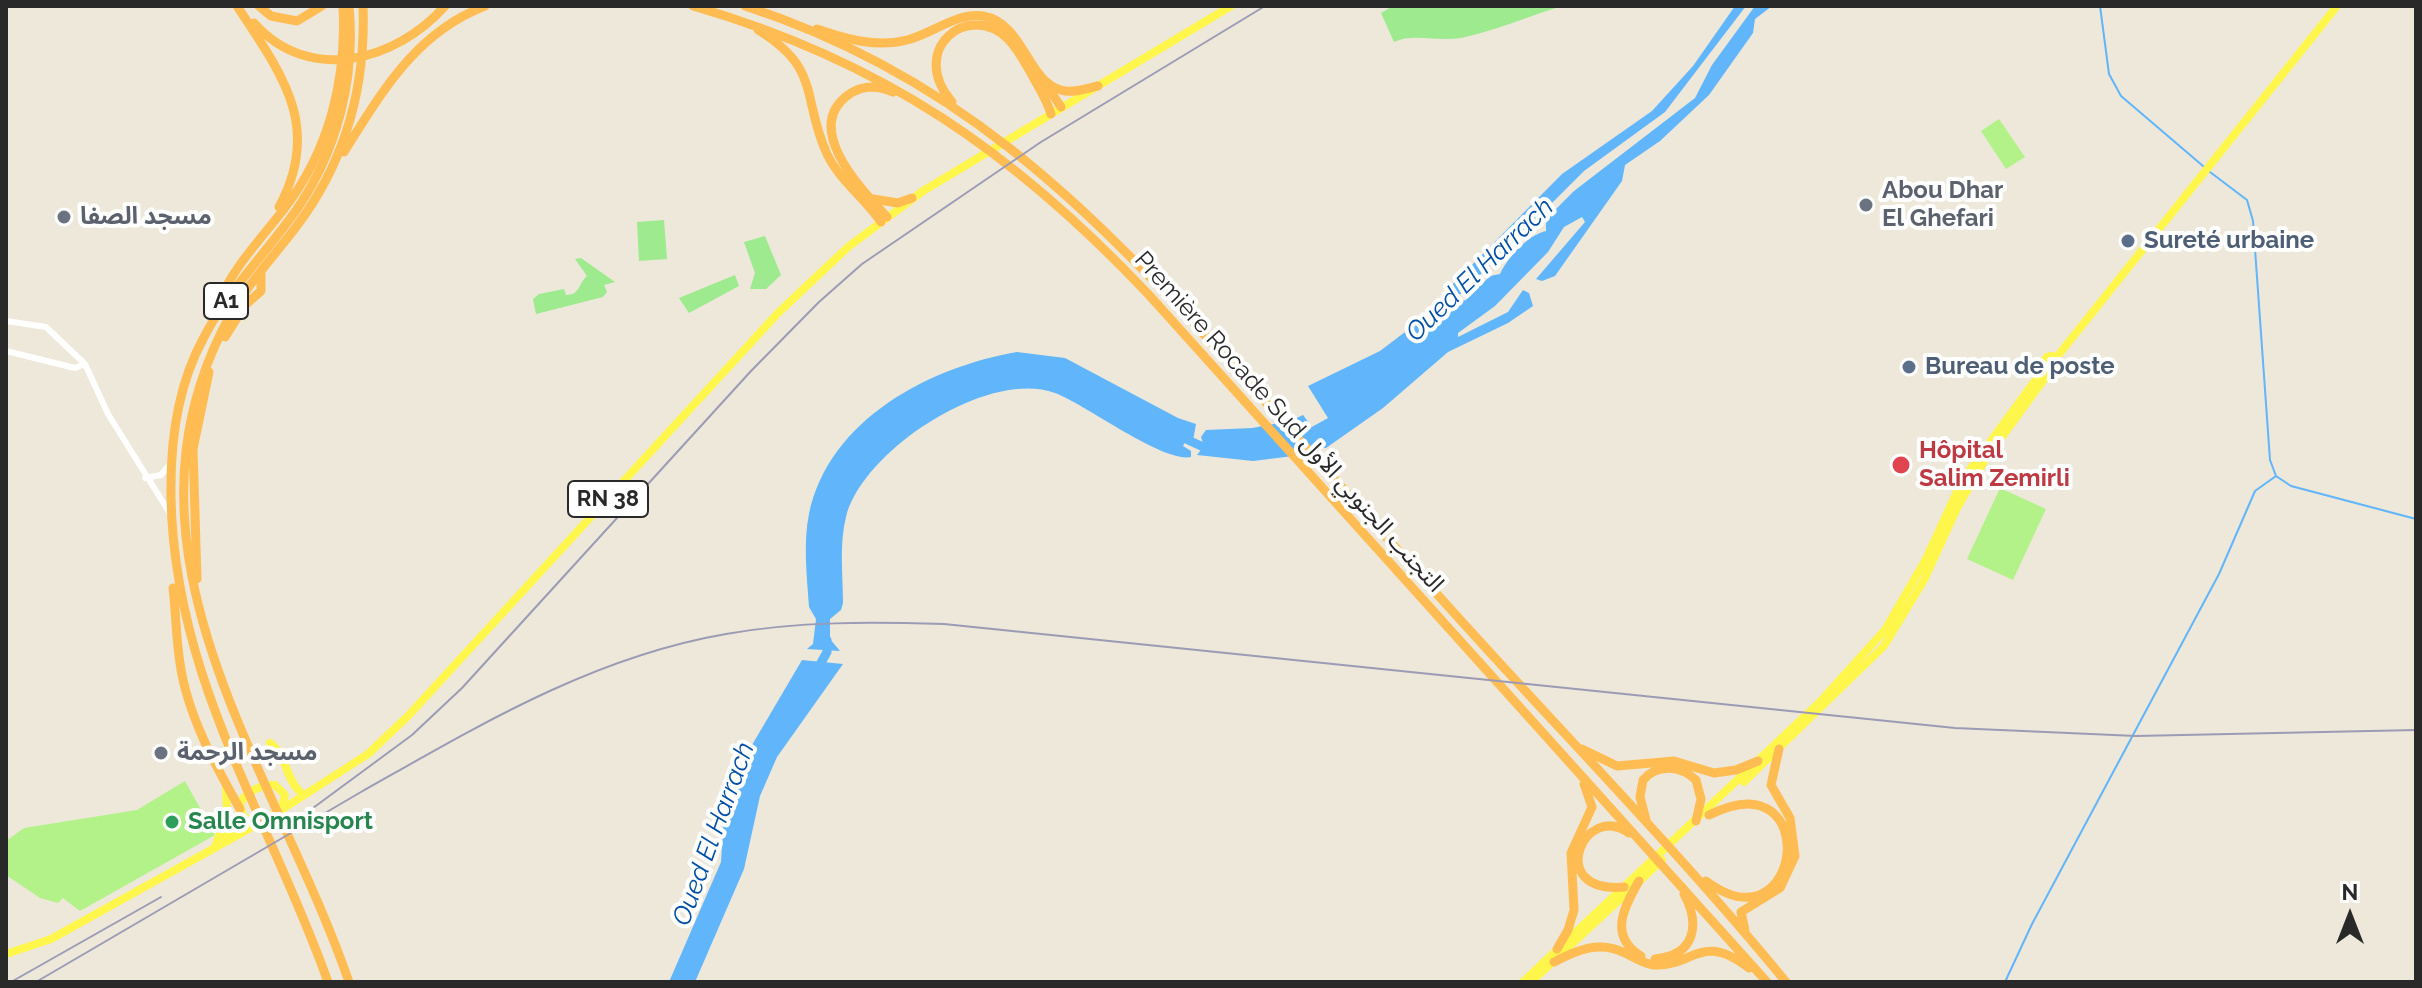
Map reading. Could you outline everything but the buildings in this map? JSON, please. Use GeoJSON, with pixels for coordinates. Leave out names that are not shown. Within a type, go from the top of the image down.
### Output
{"type":"FeatureCollection","features":[{"type":"Feature","properties":{"kind":"highway"},"geometry":{"type":"LineString","coordinates":[[238,6],[277,44],[297,53],[331,61],[358,59],[385,51],[411,37],[445,6]]}},
{"type":"Feature","properties":{"kind":"highway"},"geometry":{"type":"LineString","coordinates":[[202,339],[223,290],[269,223],[294,177],[299,142],[296,113],[285,82],[238,6]]}},
{"type":"Feature","properties":{"kind":"highway"},"geometry":{"type":"LineString","coordinates":[[259,6],[271,16],[297,21],[322,6]]}},
{"type":"Feature","properties":{"kind":"highway"},"geometry":{"type":"LineString","coordinates":[[343,6],[348,46]]}},
{"type":"Feature","properties":{"kind":"highway","name":"A1"},"geometry":{"type":"LineString","coordinates":[[328,982],[287,876],[211,708],[196,662],[182,606],[175,557],[171,463],[180,401],[202,339],[237,284],[297,209],[314,179],[338,121],[348,46],[349,6]]}},
{"type":"Feature","properties":{"kind":"highway","name":"A1"},"geometry":{"type":"LineString","coordinates":[[349,982],[327,924],[232,714],[210,656],[195,590],[183,504],[199,382],[213,348],[230,315],[327,178],[350,127],[363,67],[363,6]]}},
{"type":"Feature","properties":{"kind":"highway"},"geometry":{"type":"LineString","coordinates":[[327,178],[372,105],[404,62],[444,27],[485,6]]}},
{"type":"Feature","properties":{"kind":"highway","name":"Première Rocade Sud التجنب الجنوبي الأول"},"geometry":{"type":"LineString","coordinates":[[693,6],[741,20],[858,67],[946,118],[1029,180],[1096,239],[1380,549],[1766,982]]}},
{"type":"Feature","properties":{"kind":"highway"},"geometry":{"type":"LineString","coordinates":[[749,7],[862,43],[889,44],[909,40],[967,16],[985,17],[1002,24],[1016,38],[1061,107]]}},
{"type":"Feature","properties":{"kind":"highway","name":"Première Rocade Sud التجنب الجنوبي الأول"},"geometry":{"type":"LineString","coordinates":[[749,7],[828,39],[957,108],[1049,178],[1113,236],[1498,663],[1690,870],[1786,982]]}},
{"type":"Feature","properties":{"kind":"highway"},"geometry":{"type":"LineString","coordinates":[[741,20],[783,45],[797,62],[810,89],[828,156],[884,219]]}},
{"type":"Feature","properties":{"kind":"highway"},"geometry":{"type":"LineString","coordinates":[[957,108],[936,79],[938,49],[944,38],[958,29],[984,25],[1007,37],[1019,53],[1051,114]]}},
{"type":"Feature","properties":{"kind":"highway"},"geometry":{"type":"LineString","coordinates":[[1034,66],[1052,86],[1062,91],[1098,86]]}},
{"type":"Feature","properties":{"kind":"highway"},"geometry":{"type":"LineString","coordinates":[[250,247],[284,209],[319,151],[345,71]]}},
{"type":"Feature","properties":{"kind":"highway"},"geometry":{"type":"LineString","coordinates":[[884,219],[836,152],[832,115],[840,101],[855,90],[885,89],[946,118]]}},
{"type":"Feature","properties":{"kind":"highway"},"geometry":{"type":"LineString","coordinates":[[870,198],[898,203],[912,198]]}},
{"type":"Feature","properties":{"kind":"highway"},"geometry":{"type":"LineString","coordinates":[[175,557],[172,577],[180,663],[192,708],[240,810]]}},
{"type":"Feature","properties":{"kind":"highway"},"geometry":{"type":"LineString","coordinates":[[1574,745],[1617,766],[1674,761],[1696,770],[1723,773],[1758,761]]}},
{"type":"Feature","properties":{"kind":"highway"},"geometry":{"type":"LineString","coordinates":[[1557,949],[1573,914],[1571,853],[1592,807],[1587,787],[1559,748]]}},
{"type":"Feature","properties":{"kind":"highway"},"geometry":{"type":"LineString","coordinates":[[1746,933],[1741,912],[1780,888],[1795,856],[1790,818],[1771,785],[1779,749]]}},
{"type":"Feature","properties":{"kind":"highway"},"geometry":{"type":"LineString","coordinates":[[1651,830],[1640,803],[1640,788],[1648,775],[1663,768],[1683,771],[1696,780],[1701,799],[1696,821]]}},
{"type":"Feature","properties":{"kind":"highway"},"geometry":{"type":"LineString","coordinates":[[1690,870],[1724,893],[1741,897],[1770,889],[1784,873],[1789,844],[1783,826],[1773,813],[1758,806],[1741,804],[1709,815]]}},
{"type":"Feature","properties":{"kind":"highway"},"geometry":{"type":"LineString","coordinates":[[1624,887],[1601,888],[1586,880],[1579,867],[1580,846],[1590,834],[1608,825],[1622,828],[1642,843]]}},
{"type":"Feature","properties":{"kind":"highway"},"geometry":{"type":"LineString","coordinates":[[1642,876],[1622,913],[1622,932],[1633,950],[1654,959],[1678,952],[1692,933],[1692,910],[1677,880]]}},
{"type":"Feature","properties":{"kind":"highway"},"geometry":{"type":"LineString","coordinates":[[1554,962],[1585,948],[1604,946],[1654,965],[1692,953],[1712,952],[1737,960],[1766,982]]}},
{"type":"Feature","properties":{"kind":"main road","name":"RN 38"},"geometry":{"type":"LineString","coordinates":[[281,810],[368,754],[408,716],[794,296],[884,219],[912,198],[1231,6]]}},
{"type":"Feature","properties":{"kind":"main road"},"geometry":{"type":"LineString","coordinates":[[1531,982],[1758,761],[1822,705],[1891,621],[1926,559],[1963,479],[2048,368],[2047,358],[2056,358],[2337,6]]}},
{"type":"Feature","properties":{"kind":"main road"},"geometry":{"type":"LineString","coordinates":[[1688,831],[1709,815],[1789,736]]}},
{"type":"Feature","properties":{"kind":"main road"},"geometry":{"type":"LineString","coordinates":[[270,743],[280,751],[289,777],[300,792]]}},
{"type":"Feature","properties":{"kind":"main road"},"geometry":{"type":"LineString","coordinates":[[218,846],[227,813],[224,779]]}},
{"type":"Feature","properties":{"kind":"main road","name":"RN 38"},"geometry":{"type":"LineString","coordinates":[[281,789],[300,792],[329,781]]}},
{"type":"Feature","properties":{"kind":"main road"},"geometry":{"type":"LineString","coordinates":[[6,954],[51,939],[263,821],[281,810],[285,799],[281,789],[268,785],[248,793],[218,846]]}},
{"type":"Feature","properties":{"kind":"main road"},"geometry":{"type":"LineString","coordinates":[[240,810],[247,821],[263,821]]}},
{"type":"Feature","properties":{"kind":"main road"},"geometry":{"type":"LineString","coordinates":[[1523,982],[1624,887],[1642,876]]}},
{"type":"Feature","properties":{"kind":"street"},"geometry":{"type":"LineString","coordinates":[[6,321],[46,327],[85,364],[108,414],[171,516]]}},
{"type":"Feature","properties":{"kind":"street"},"geometry":{"type":"LineString","coordinates":[[6,351],[75,368],[85,364]]}},
{"type":"Feature","properties":{"kind":"street"},"geometry":{"type":"LineString","coordinates":[[145,478],[161,475],[171,463]]}},
{"type":"Feature","properties":{"kind":"green space"},"geometry":{"type":"Polygon","coordinates":[[[1393,6],[1562,6],[1461,38],[1409,38],[1394,42],[1381,13],[1393,6]]]}},
{"type":"Feature","properties":{"kind":"green space"},"geometry":{"type":"Polygon","coordinates":[[[1999,119],[2025,157],[2006,169],[1981,131],[1999,119]]]}},
{"type":"Feature","properties":{"kind":"green space"},"geometry":{"type":"Polygon","coordinates":[[[664,220],[667,259],[639,261],[637,222],[664,220]]]}},
{"type":"Feature","properties":{"kind":"green space"},"geometry":{"type":"Polygon","coordinates":[[[765,236],[781,275],[766,289],[750,289],[755,273],[744,242],[765,236]]]}},
{"type":"Feature","properties":{"kind":"green space"},"geometry":{"type":"Polygon","coordinates":[[[581,258],[615,282],[604,285],[607,292],[603,297],[536,314],[533,299],[539,294],[564,289],[566,295],[571,295],[576,291],[587,276],[575,259],[581,258]]]}},
{"type":"Feature","properties":{"kind":"green space"},"geometry":{"type":"Polygon","coordinates":[[[735,275],[739,286],[689,313],[679,298],[735,275]]]}},
{"type":"Feature","properties":{"kind":"green space"},"geometry":{"type":"Polygon","coordinates":[[[2000,488],[2046,509],[2013,580],[1967,559],[2000,488]]]}},
{"type":"Feature","properties":{"kind":"green space"},"geometry":{"type":"Polygon","coordinates":[[[185,781],[215,835],[80,911],[63,898],[58,903],[40,898],[6,875],[6,841],[24,828],[137,810],[185,781]]]}},
{"type":"Feature","properties":{"kind":"water"},"geometry":{"type":"Polygon","coordinates":[[[1735,6],[1746,6],[1665,112],[1584,171],[1461,294],[1447,295],[1448,289],[1562,174],[1652,111],[1693,66],[1735,6]]]}},
{"type":"Feature","properties":{"kind":"water"},"geometry":{"type":"Polygon","coordinates":[[[1755,6],[1772,6],[1755,19],[1753,33],[1709,95],[1660,141],[1625,165],[1622,181],[1555,276],[1542,281],[1536,279],[1585,222],[1582,217],[1564,227],[1548,252],[1495,306],[1458,333],[1458,337],[1508,312],[1523,290],[1529,293],[1533,306],[1508,323],[1448,352],[1383,408],[1326,448],[1319,447],[1301,455],[1253,461],[1197,455],[1204,446],[1201,437],[1206,430],[1252,428],[1290,421],[1303,415],[1309,423],[1299,427],[1301,433],[1328,418],[1308,386],[1380,351],[1438,307],[1466,300],[1490,276],[1500,274],[1518,248],[1546,231],[1546,219],[1574,191],[1695,98],[1712,65],[1755,6]]]}},
{"type":"Feature","properties":{"kind":"water"},"geometry":{"type":"Polygon","coordinates":[[[1017,352],[1065,358],[1178,418],[1196,424],[1193,441],[1186,440],[1183,446],[1191,451],[1191,457],[1162,451],[1055,393],[1027,388],[996,393],[964,404],[931,421],[901,442],[876,466],[857,492],[844,527],[843,603],[841,610],[830,619],[830,639],[840,651],[807,649],[813,644],[816,619],[809,607],[807,525],[820,480],[838,451],[861,425],[888,403],[918,385],[984,359],[1017,352]]]}},
{"type":"Feature","properties":{"kind":"water"},"geometry":{"type":"Polygon","coordinates":[[[802,660],[843,664],[777,757],[760,796],[744,869],[695,982],[669,982],[721,862],[724,816],[742,762],[802,660]]]}},
{"type":"Feature","properties":{"kind":"waterway"},"geometry":{"type":"LineString","coordinates":[[2100,6],[2109,74],[2121,96],[2203,166]]}},
{"type":"Feature","properties":{"kind":"waterway"},"geometry":{"type":"LineString","coordinates":[[2210,172],[2247,200],[2253,221],[2270,460],[2276,476],[2291,486],[2416,519]]}},
{"type":"Feature","properties":{"kind":"waterway","name":"Oued El Harrach"},"geometry":{"type":"LineString","coordinates":[[1175,434],[1212,451]]}},
{"type":"Feature","properties":{"kind":"waterway"},"geometry":{"type":"LineString","coordinates":[[2005,982],[2032,924],[2219,574],[2255,491],[2276,476]]}},
{"type":"Feature","properties":{"kind":"waterway","name":"Oued El Harrach"},"geometry":{"type":"LineString","coordinates":[[817,670],[827,652],[827,640]]}},
{"type":"Feature","properties":{"kind":"railway"},"geometry":{"type":"LineString","coordinates":[[313,808],[412,735],[462,688],[751,371],[819,302],[862,264],[1041,142],[1265,6]]}},
{"type":"Feature","properties":{"kind":"railway"},"geometry":{"type":"LineString","coordinates":[[36,982],[361,792],[537,697],[629,659],[677,645],[726,634],[781,627],[862,623],[944,624],[1955,728],[2136,736],[2416,730]]}},
{"type":"Feature","properties":{"kind":"railway"},"geometry":{"type":"LineString","coordinates":[[11,982],[161,897]]}},
{"type":"Feature","properties":{"kind":"place","name":"Abou Dhar El Ghefari"},"geometry":{"type":"Point","coordinates":[1866,205]}},
{"type":"Feature","properties":{"kind":"place","name":"مسجد الصفا"},"geometry":{"type":"Point","coordinates":[64,217]}},
{"type":"Feature","properties":{"kind":"place","name":"Sureté urbaine"},"geometry":{"type":"Point","coordinates":[2128,241]}},
{"type":"Feature","properties":{"kind":"place","name":"Bureau de poste"},"geometry":{"type":"Point","coordinates":[1909,367]}},
{"type":"Feature","properties":{"kind":"place","name":"Hôpital Salim Zemirli"},"geometry":{"type":"Point","coordinates":[1901,465]}},
{"type":"Feature","properties":{"kind":"place","name":"مسجد الرحمة"},"geometry":{"type":"Point","coordinates":[161,753]}},
{"type":"Feature","properties":{"kind":"place","name":"Salle Omnisport"},"geometry":{"type":"Point","coordinates":[172,822]}}]}
